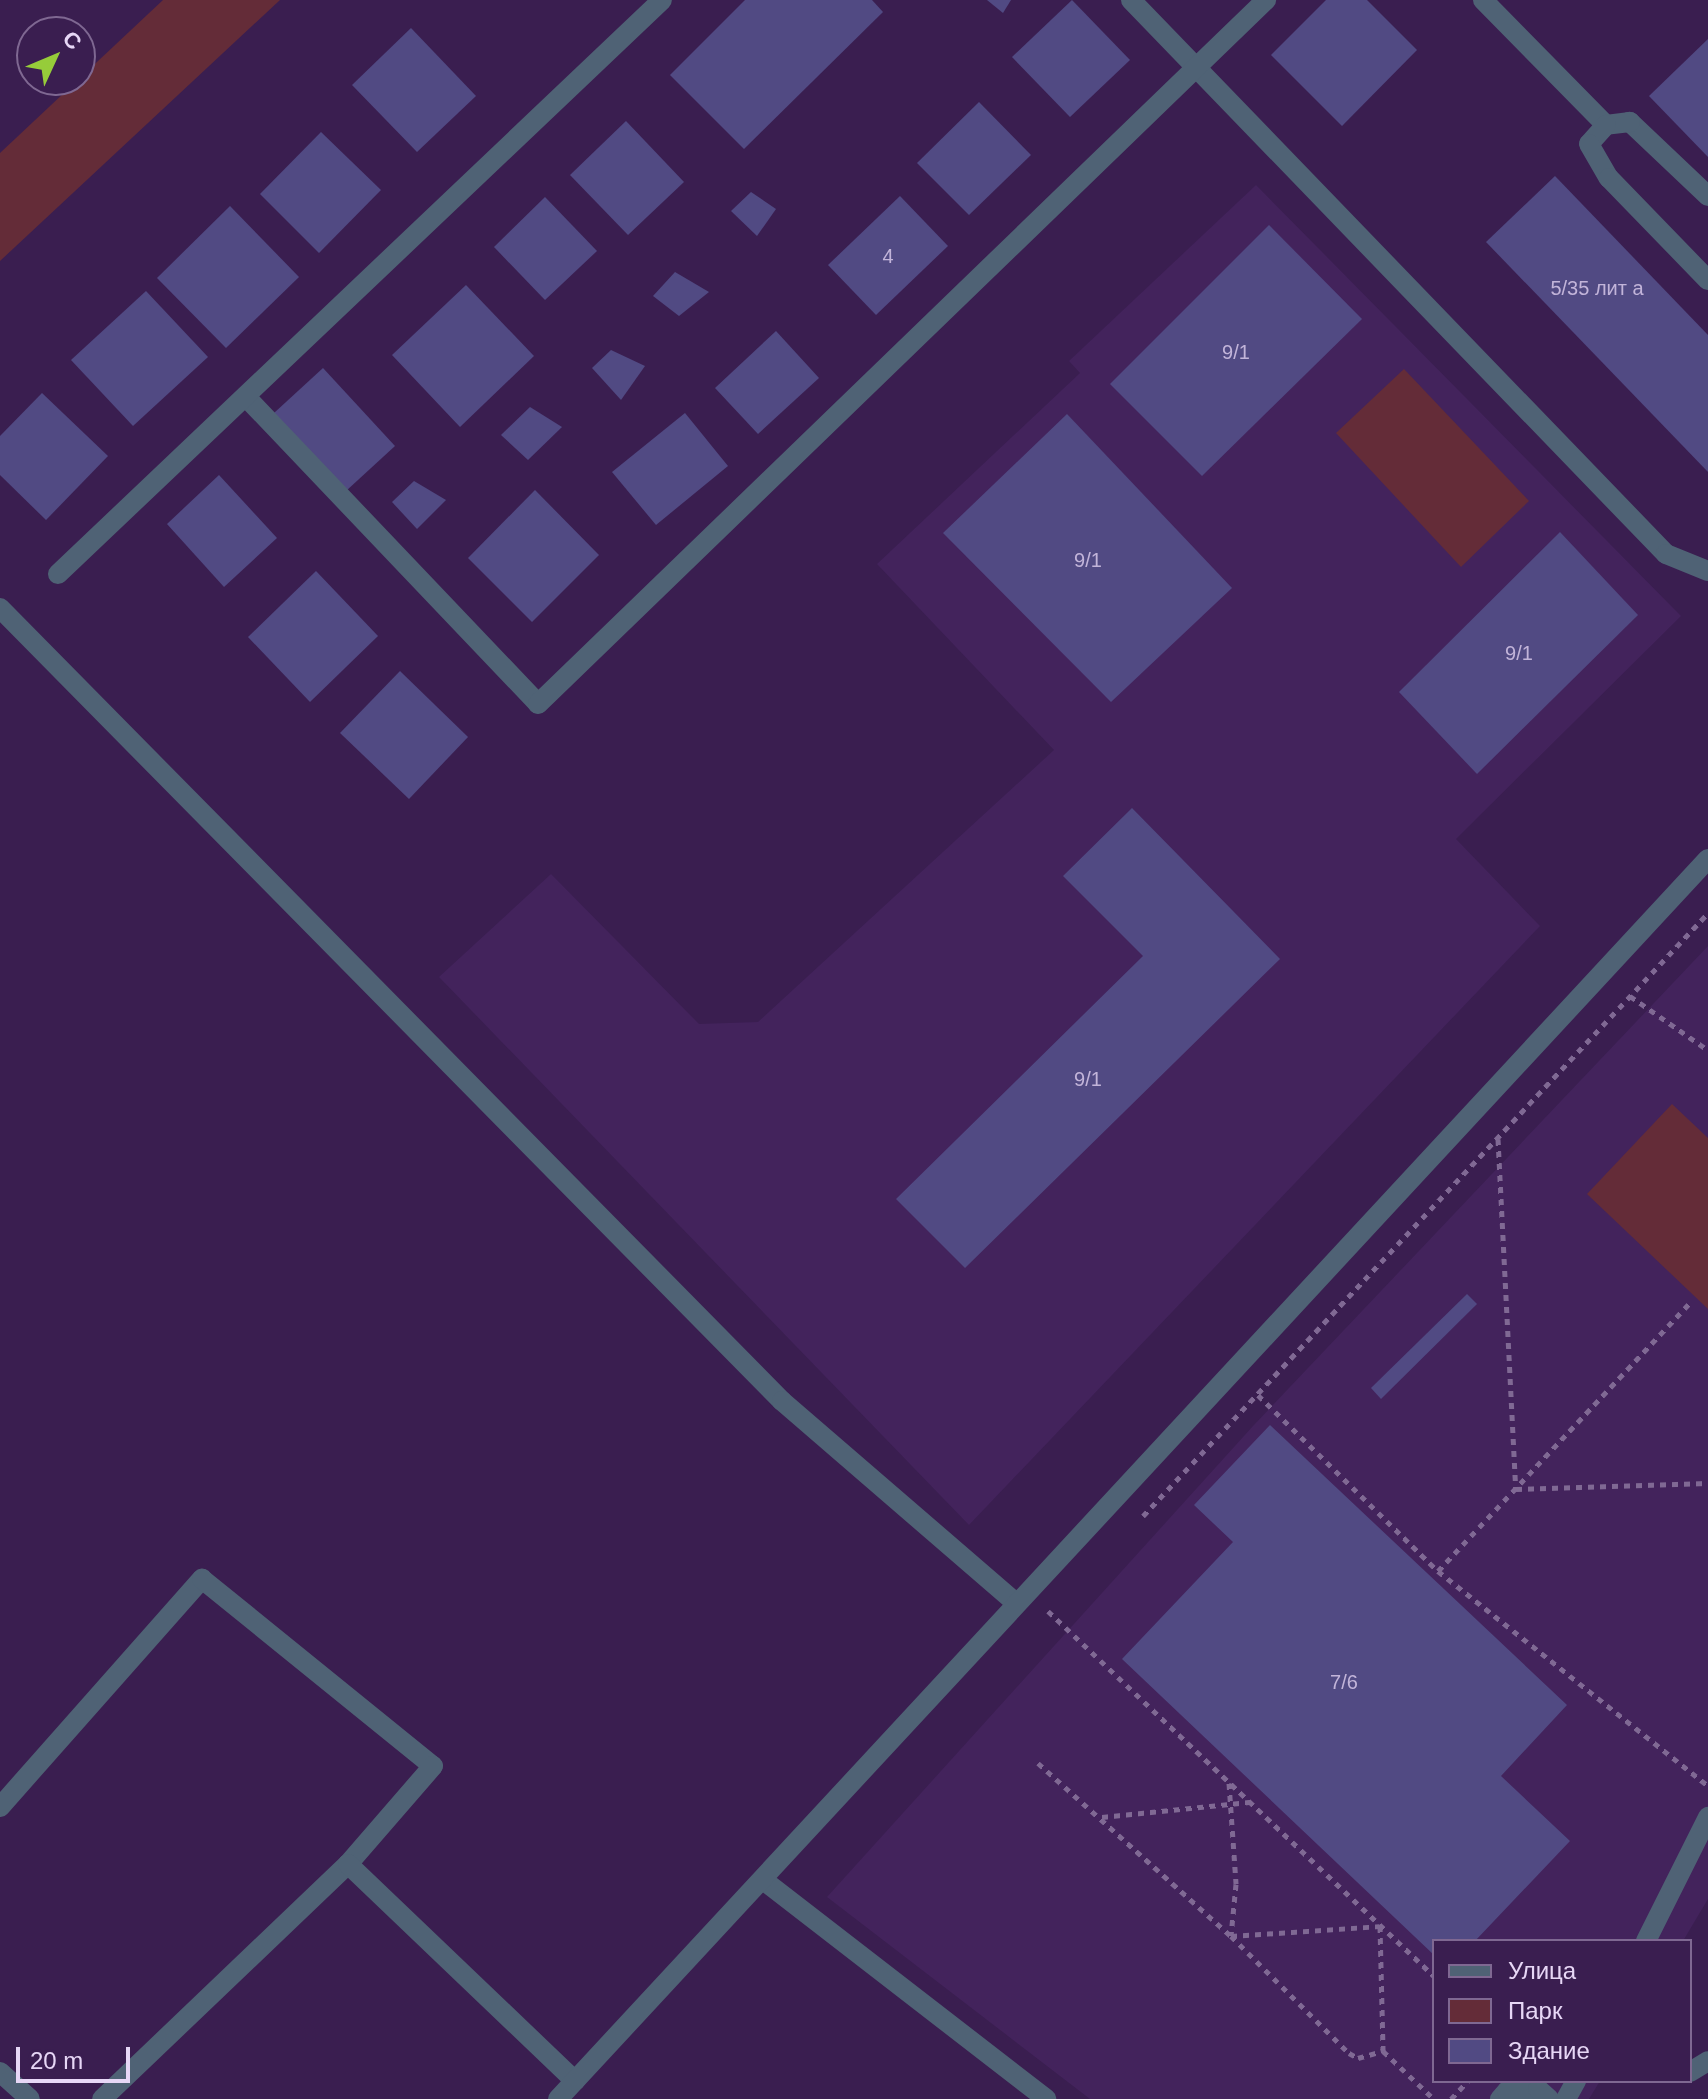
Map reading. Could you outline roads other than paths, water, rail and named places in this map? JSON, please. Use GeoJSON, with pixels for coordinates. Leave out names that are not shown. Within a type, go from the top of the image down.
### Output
{"type":"FeatureCollection","features":[{"type":"Feature","properties":{"kind":"street"},"geometry":{"type":"LineString","coordinates":[[58,574],[247,398],[662,0]]}},
{"type":"Feature","properties":{"kind":"street"},"geometry":{"type":"LineString","coordinates":[[1131,0],[1196,68],[1227,94],[1666,554],[1708,571]]}},
{"type":"Feature","properties":{"kind":"street"},"geometry":{"type":"LineString","coordinates":[[247,398],[538,704],[1266,0]]}},
{"type":"Feature","properties":{"kind":"street"},"geometry":{"type":"LineString","coordinates":[[1483,0],[1606,125]]}},
{"type":"Feature","properties":{"kind":"street"},"geometry":{"type":"LineString","coordinates":[[1708,196],[1630,122],[1606,125],[1589,144],[1599,162],[1708,280]]}},
{"type":"Feature","properties":{"kind":"street"},"geometry":{"type":"LineString","coordinates":[[0,608],[782,1401],[1016,1603]]}},
{"type":"Feature","properties":{"kind":"street"},"geometry":{"type":"LineString","coordinates":[[558,2099],[982,1647],[1016,1603],[1708,859]]}},
{"type":"Feature","properties":{"kind":"street"},"geometry":{"type":"LineString","coordinates":[[0,1807],[202,1579],[433,1766],[348,1864],[102,2099]]}},
{"type":"Feature","properties":{"kind":"street"},"geometry":{"type":"LineString","coordinates":[[1647,1939],[1708,1817]]}},
{"type":"Feature","properties":{"kind":"street"},"geometry":{"type":"LineString","coordinates":[[348,1864],[575,2081]]}},
{"type":"Feature","properties":{"kind":"street"},"geometry":{"type":"LineString","coordinates":[[763,1880],[1046,2099]]}},
{"type":"Feature","properties":{"kind":"street"},"geometry":{"type":"LineString","coordinates":[[0,2072],[30,2099]]}},
{"type":"Feature","properties":{"kind":"street"},"geometry":{"type":"LineString","coordinates":[[1500,2099],[1507,2091],[1538,2089],[1549,2099]]}}]}
